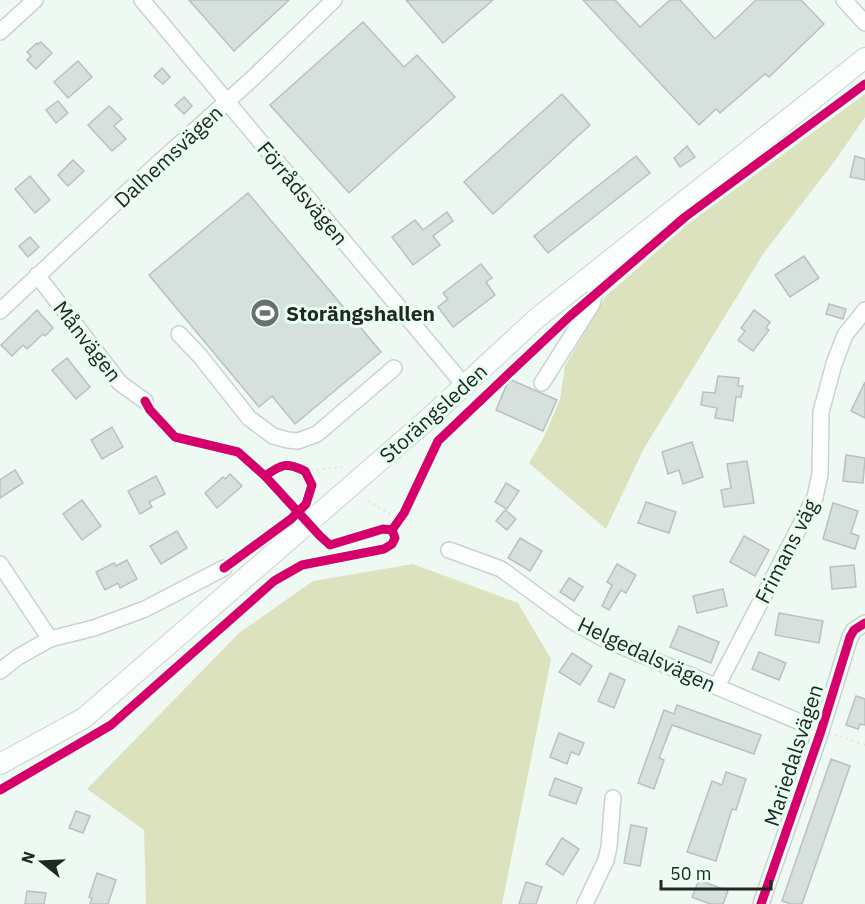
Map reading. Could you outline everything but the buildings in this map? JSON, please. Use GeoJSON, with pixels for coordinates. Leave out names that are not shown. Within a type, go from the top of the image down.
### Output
{"type":"FeatureCollection","features":[{"type":"Feature","properties":{"kind":"main road","name":"Storängsleden"},"geometry":{"type":"LineString","coordinates":[[0,764],[84,718],[420,427],[537,318],[865,58]]}},
{"type":"Feature","properties":{"kind":"street"},"geometry":{"type":"LineString","coordinates":[[0,32],[35,0]]}},
{"type":"Feature","properties":{"kind":"street","name":"Förrådsvägen"},"geometry":{"type":"LineString","coordinates":[[142,0],[464,385]]}},
{"type":"Feature","properties":{"kind":"street","name":"Dalhemsvägen"},"geometry":{"type":"LineString","coordinates":[[0,310],[227,102],[334,0]]}},
{"type":"Feature","properties":{"kind":"street"},"geometry":{"type":"LineString","coordinates":[[844,0],[865,23]]}},
{"type":"Feature","properties":{"kind":"street"},"geometry":{"type":"LineString","coordinates":[[542,383],[592,304],[601,267]]}},
{"type":"Feature","properties":{"kind":"street","name":"Månvägen"},"geometry":{"type":"LineString","coordinates":[[37,275],[120,383],[145,401]]}},
{"type":"Feature","properties":{"kind":"street","name":"Frimans väg"},"geometry":{"type":"LineString","coordinates":[[717,686],[815,497],[820,474],[821,412],[834,364],[845,335],[865,310]]}},
{"type":"Feature","properties":{"kind":"street"},"geometry":{"type":"LineString","coordinates":[[179,334],[200,356],[249,418],[273,436],[288,440],[298,441],[317,434],[394,368]]}},
{"type":"Feature","properties":{"kind":"street","name":"Helgedalsvägen"},"geometry":{"type":"LineString","coordinates":[[449,550],[501,570],[572,621],[602,638],[820,731]]}},
{"type":"Feature","properties":{"kind":"street"},"geometry":{"type":"LineString","coordinates":[[0,564],[50,639]]}},
{"type":"Feature","properties":{"kind":"street"},"geometry":{"type":"LineString","coordinates":[[0,671],[18,657],[50,639],[94,628],[145,609],[224,568]]}},
{"type":"Feature","properties":{"kind":"street","name":"Mariedalsvägen"},"geometry":{"type":"LineString","coordinates":[[761,904],[850,637],[854,630],[865,623]]}},
{"type":"Feature","properties":{"kind":"street"},"geometry":{"type":"LineString","coordinates":[[585,904],[606,860],[613,798]]}},
{"type":"Feature","properties":{"kind":"path"},"geometry":{"type":"LineString","coordinates":[[304,472],[343,467]]}},
{"type":"Feature","properties":{"kind":"path"},"geometry":{"type":"LineString","coordinates":[[368,501],[399,519]]}},
{"type":"Feature","properties":{"kind":"path"},"geometry":{"type":"LineString","coordinates":[[392,530],[404,513],[411,520]]}},
{"type":"Feature","properties":{"kind":"path"},"geometry":{"type":"LineString","coordinates":[[820,731],[865,745]]}},
{"type":"Feature","properties":{"kind":"green space"},"geometry":{"type":"Polygon","coordinates":[[[865,94],[865,117],[834,162],[763,254],[643,450],[606,529],[529,463],[545,435],[560,399],[565,366],[606,296],[688,224],[865,94]]]}},
{"type":"Feature","properties":{"kind":"green space"},"geometry":{"type":"Polygon","coordinates":[[[413,564],[518,603],[551,659],[502,904],[146,904],[144,830],[87,789],[239,633],[313,581],[413,564]]]}},
{"type":"Feature","properties":{"kind":"cycle path"},"geometry":{"type":"LineString","coordinates":[[392,530],[404,513],[438,441],[501,381],[570,316],[685,217],[865,84]]}},
{"type":"Feature","properties":{"kind":"cycle path"},"geometry":{"type":"LineString","coordinates":[[145,401],[150,410],[175,437],[238,452],[265,476],[330,545],[383,529],[392,530]]}},
{"type":"Feature","properties":{"kind":"cycle path"},"geometry":{"type":"LineString","coordinates":[[224,568],[291,519],[306,504],[312,485],[305,471],[288,465],[265,476]]}},
{"type":"Feature","properties":{"kind":"cycle path"},"geometry":{"type":"LineString","coordinates":[[0,790],[111,725],[274,581],[302,565],[384,549],[392,544],[395,538],[392,530]]}},
{"type":"Feature","properties":{"kind":"cycle path"},"geometry":{"type":"LineString","coordinates":[[761,904],[821,731],[850,637],[854,630],[865,623]]}},
{"type":"Feature","properties":{"kind":"place","name":"Storängshallen"},"geometry":{"type":"Point","coordinates":[265,313]}}]}
